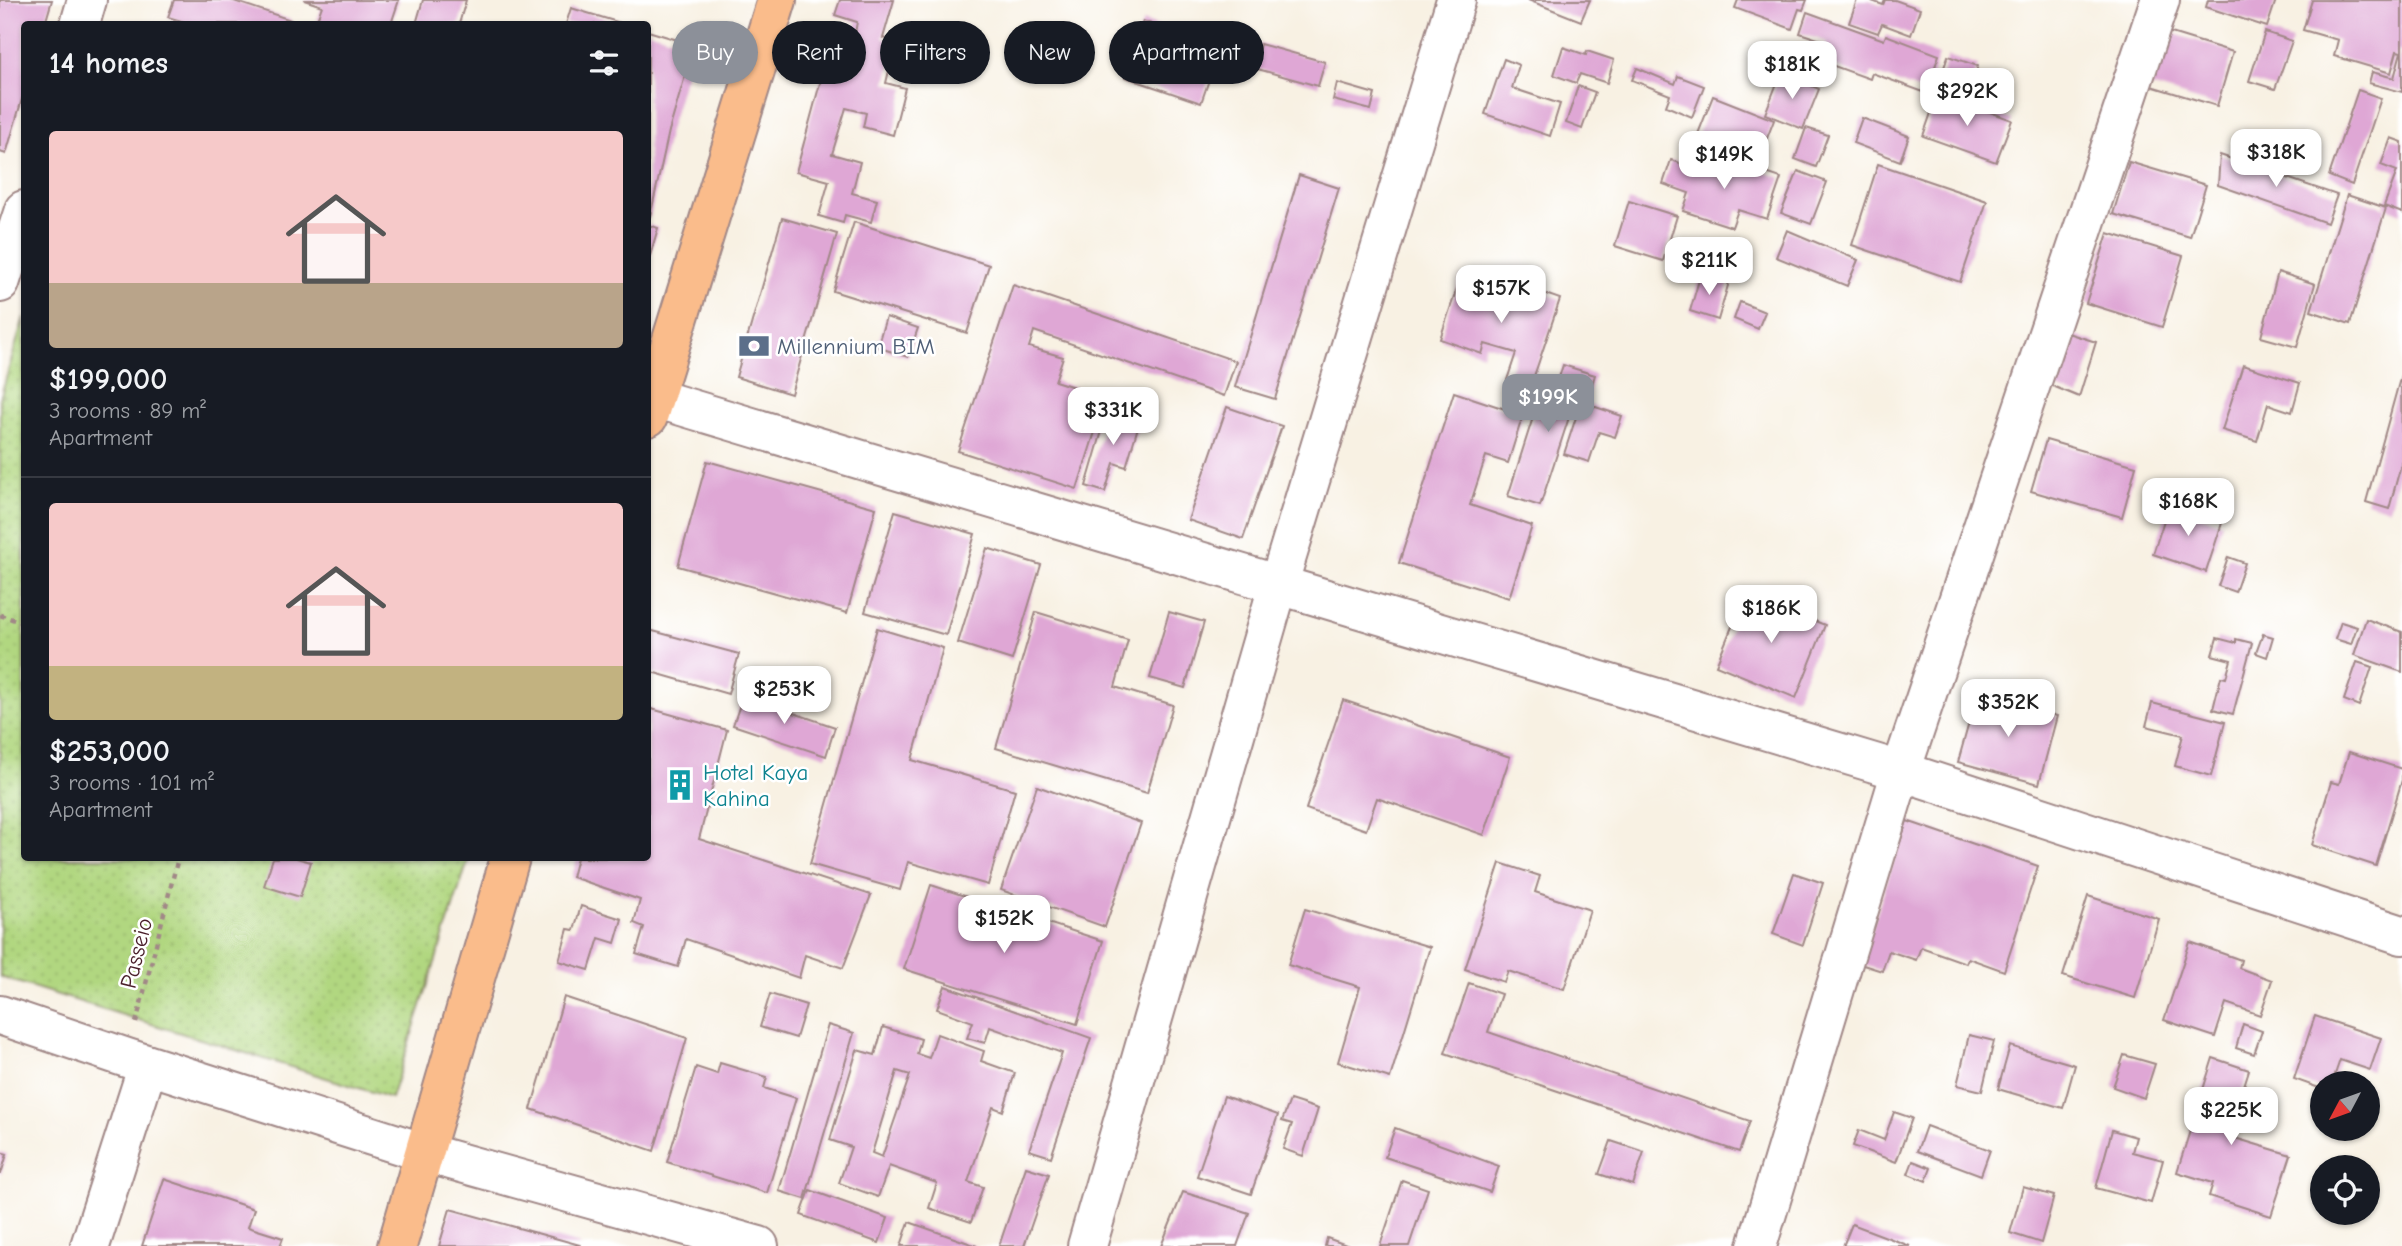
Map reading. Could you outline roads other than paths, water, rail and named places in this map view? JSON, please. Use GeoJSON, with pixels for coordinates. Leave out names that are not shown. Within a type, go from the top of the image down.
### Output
{"type":"FeatureCollection","features":[{"type":"Feature","properties":{"kind":"highway"},"geometry":{"type":"LineString","coordinates":[[651,401],[777,0]]}},
{"type":"Feature","properties":{"kind":"highway"},"geometry":{"type":"LineString","coordinates":[[397,1246],[422,1152],[509,861]]}},
{"type":"Feature","properties":{"kind":"street"},"geometry":{"type":"LineString","coordinates":[[81,21],[87,0]]}},
{"type":"Feature","properties":{"kind":"street"},"geometry":{"type":"LineString","coordinates":[[1087,1246],[1278,586],[1456,0]]}},
{"type":"Feature","properties":{"kind":"street"},"geometry":{"type":"LineString","coordinates":[[1757,1246],[1901,771],[2160,0]]}},
{"type":"Feature","properties":{"kind":"street"},"geometry":{"type":"LineString","coordinates":[[0,283],[21,225]]}},
{"type":"Feature","properties":{"kind":"street"},"geometry":{"type":"LineString","coordinates":[[651,404],[1278,586],[1901,771],[2402,936]]}},
{"type":"Feature","properties":{"kind":"street"},"geometry":{"type":"LineString","coordinates":[[0,1015],[422,1152],[759,1246]]}},
{"type":"Feature","properties":{"kind":"street"},"geometry":{"type":"LineString","coordinates":[[90,1246],[137,1061]]}},
{"type":"Feature","properties":{"kind":"place","name":"Millennium BIM"},"geometry":{"type":"Point","coordinates":[754,346]}},
{"type":"Feature","properties":{"kind":"place","name":"Hotel Kaya Kahina"},"geometry":{"type":"Point","coordinates":[680,785]}}]}
